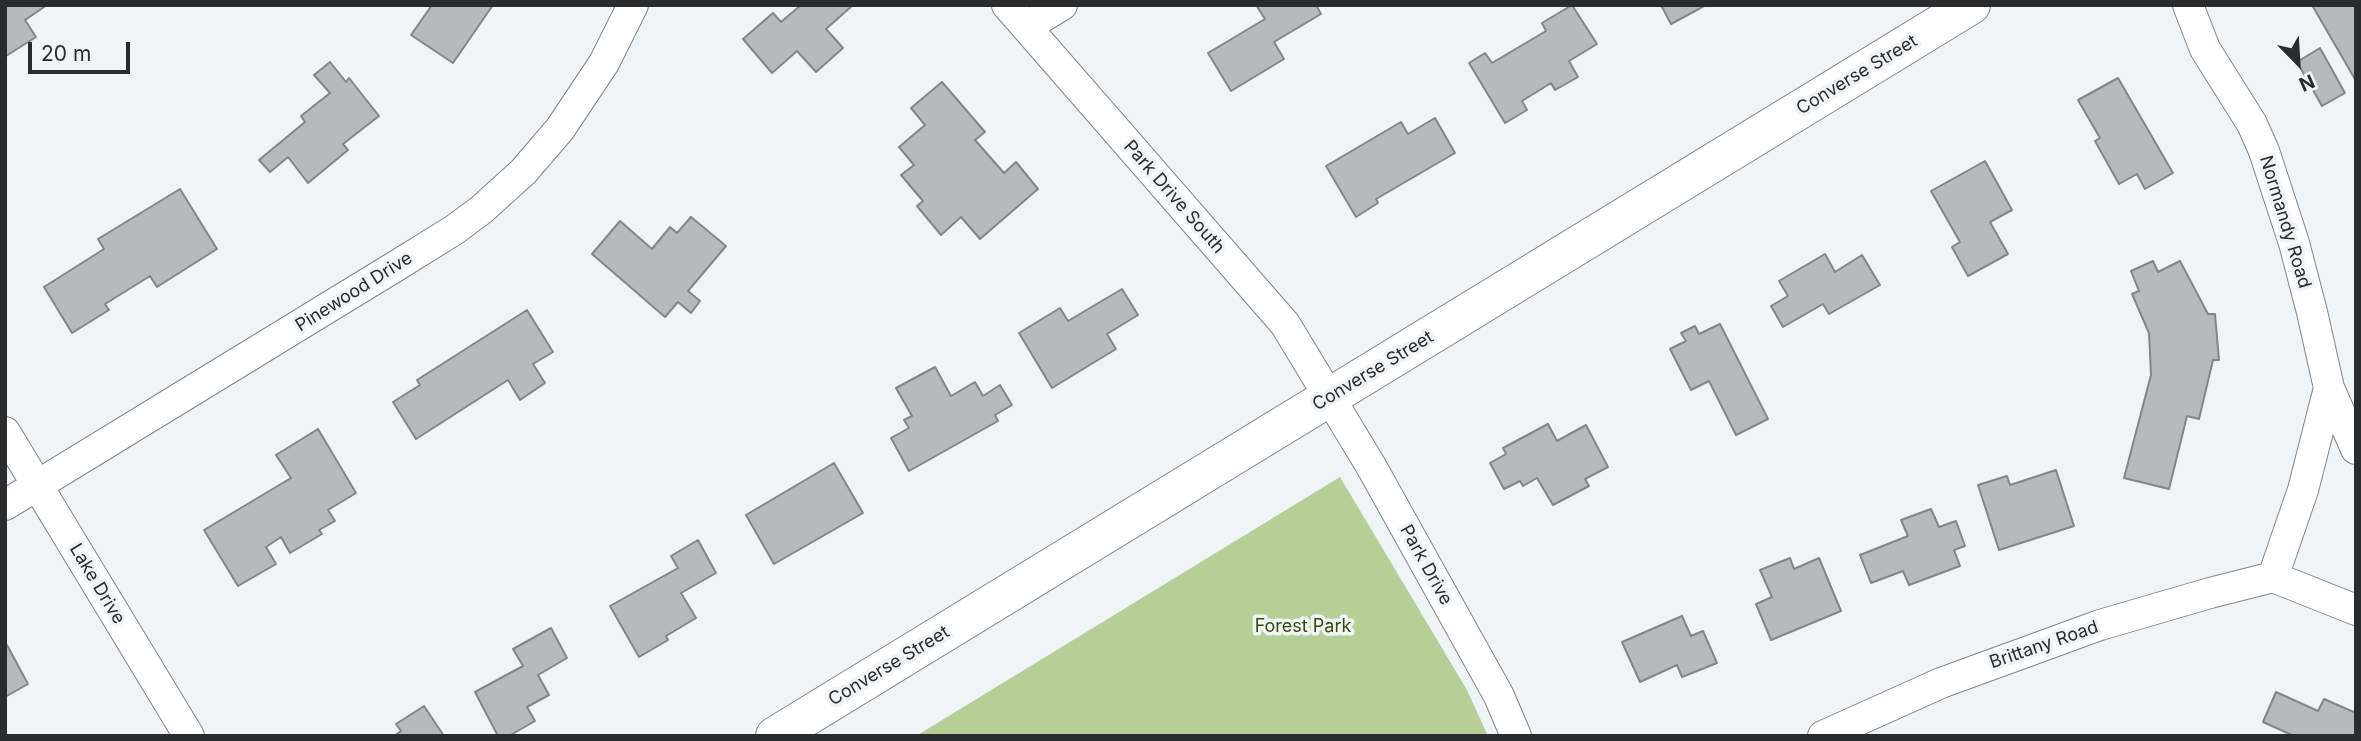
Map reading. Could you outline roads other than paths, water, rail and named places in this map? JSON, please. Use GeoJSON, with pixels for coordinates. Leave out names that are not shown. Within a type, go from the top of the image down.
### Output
{"type":"FeatureCollection","features":[{"type":"Feature","properties":{"kind":"main road","name":"Converse Street"},"geometry":{"type":"LineString","coordinates":[[775,736],[1970,5]]}},
{"type":"Feature","properties":{"kind":"street","name":"Pinewood Drive"},"geometry":{"type":"LineString","coordinates":[[5,505],[396,267],[481,210],[523,172],[568,118],[604,63],[633,5]]}},
{"type":"Feature","properties":{"kind":"street","name":"Park Drive South"},"geometry":{"type":"LineString","coordinates":[[1007,5],[1285,324],[1329,397]]}},
{"type":"Feature","properties":{"kind":"street"},"geometry":{"type":"LineString","coordinates":[[1026,27],[1062,5]]}},
{"type":"Feature","properties":{"kind":"street","name":"Normandy Road"},"geometry":{"type":"LineString","coordinates":[[2188,5],[2205,49],[2252,124],[2264,151],[2294,243],[2329,388],[2356,449]]}},
{"type":"Feature","properties":{"kind":"street"},"geometry":{"type":"LineString","coordinates":[[2329,388],[2313,456],[2273,577],[2356,610]]}},
{"type":"Feature","properties":{"kind":"street","name":"Park Drive"},"geometry":{"type":"LineString","coordinates":[[1329,397],[1371,466],[1485,672],[1516,736]]}},
{"type":"Feature","properties":{"kind":"street","name":"Lake Drive"},"geometry":{"type":"LineString","coordinates":[[5,432],[189,736]]}},
{"type":"Feature","properties":{"kind":"street","name":"Brittany Road"},"geometry":{"type":"LineString","coordinates":[[1823,736],[1941,683],[2100,625],[2273,577]]}},
{"type":"Feature","properties":{"kind":"park label","name":"Forest Park"},"geometry":{"type":"Point","coordinates":[1303,627]}}]}
